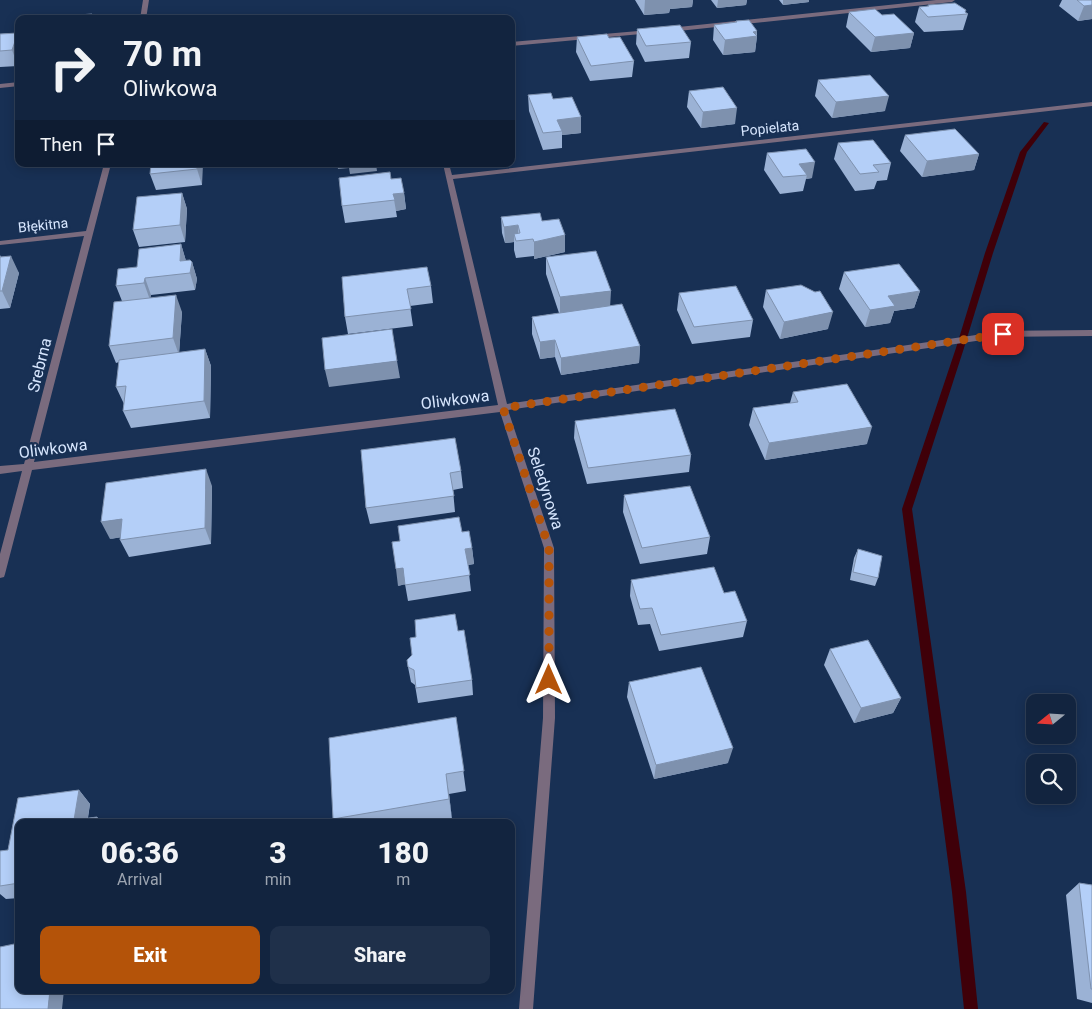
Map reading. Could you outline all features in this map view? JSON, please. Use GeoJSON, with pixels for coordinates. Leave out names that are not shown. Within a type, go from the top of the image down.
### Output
{"type":"FeatureCollection","features":[{"type":"Feature","properties":{"kind":"street"},"geometry":{"type":"LineString","coordinates":[[143,15],[146,0]]}},
{"type":"Feature","properties":{"kind":"street"},"geometry":{"type":"LineString","coordinates":[[515,44],[737,24],[952,0]]}},
{"type":"Feature","properties":{"kind":"street"},"geometry":{"type":"LineString","coordinates":[[0,86],[15,84]]}},
{"type":"Feature","properties":{"kind":"street","name":"Popielata"},"geometry":{"type":"LineString","coordinates":[[450,177],[1092,104]]}},
{"type":"Feature","properties":{"kind":"street","name":"Srebrna"},"geometry":{"type":"LineString","coordinates":[[0,574],[106,167]]}},
{"type":"Feature","properties":{"kind":"street","name":"Seledynowa"},"geometry":{"type":"LineString","coordinates":[[447,167],[503,408],[549,548],[549,718],[526,1009]]}},
{"type":"Feature","properties":{"kind":"street","name":"Błękitna"},"geometry":{"type":"LineString","coordinates":[[0,243],[88,233]]}},
{"type":"Feature","properties":{"kind":"street","name":"Oliwkowa"},"geometry":{"type":"LineString","coordinates":[[0,470],[503,408],[1003,334],[1092,333]]}},
{"type":"Feature","properties":{"kind":"building"},"geometry":{"type":"Polygon","coordinates":[[[1077,0],[1092,0],[1092,5],[1084,6],[1077,0]]]}},
{"type":"Feature","properties":{"kind":"building"},"geometry":{"type":"Polygon","coordinates":[[[955,3],[966,10],[965,12],[968,14],[928,17],[919,7],[928,5],[955,3]]]}},
{"type":"Feature","properties":{"kind":"building"},"geometry":{"type":"Polygon","coordinates":[[[875,9],[882,15],[894,14],[914,33],[875,37],[849,12],[875,9]]]}},
{"type":"Feature","properties":{"kind":"building"},"geometry":{"type":"Polygon","coordinates":[[[749,20],[757,31],[753,32],[757,36],[725,40],[714,25],[736,21],[749,20]]]}},
{"type":"Feature","properties":{"kind":"building"},"geometry":{"type":"Polygon","coordinates":[[[680,25],[691,42],[646,46],[637,29],[680,25]]]}},
{"type":"Feature","properties":{"kind":"building"},"geometry":{"type":"Polygon","coordinates":[[[15,33],[12,50],[0,51],[0,34],[15,33]]]}},
{"type":"Feature","properties":{"kind":"building"},"geometry":{"type":"Polygon","coordinates":[[[607,34],[609,38],[620,37],[634,61],[591,66],[577,37],[607,34]]]}},
{"type":"Feature","properties":{"kind":"building"},"geometry":{"type":"Polygon","coordinates":[[[870,75],[889,96],[836,102],[818,80],[870,75]]]}},
{"type":"Feature","properties":{"kind":"building"},"geometry":{"type":"Polygon","coordinates":[[[723,87],[737,108],[703,112],[689,91],[723,87]]]}},
{"type":"Feature","properties":{"kind":"building"},"geometry":{"type":"Polygon","coordinates":[[[551,93],[553,99],[572,97],[581,117],[557,120],[562,131],[543,133],[528,95],[551,93]]]}},
{"type":"Feature","properties":{"kind":"building"},"geometry":{"type":"Polygon","coordinates":[[[955,129],[979,154],[927,161],[905,135],[955,129]]]}},
{"type":"Feature","properties":{"kind":"building"},"geometry":{"type":"Polygon","coordinates":[[[873,140],[891,163],[873,165],[879,172],[860,174],[838,143],[873,140]]]}},
{"type":"Feature","properties":{"kind":"building"},"geometry":{"type":"Polygon","coordinates":[[[806,149],[815,162],[799,164],[807,175],[783,177],[767,153],[806,149]]]}},
{"type":"Feature","properties":{"kind":"building"},"geometry":{"type":"Polygon","coordinates":[[[151,167],[197,167],[197,169],[150,174],[151,167]]]}},
{"type":"Feature","properties":{"kind":"building"},"geometry":{"type":"Polygon","coordinates":[[[390,172],[391,179],[401,178],[404,193],[393,194],[395,200],[342,206],[339,178],[390,172]]]}},
{"type":"Feature","properties":{"kind":"building"},"geometry":{"type":"Polygon","coordinates":[[[182,193],[180,225],[133,230],[137,197],[182,193]]]}},
{"type":"Feature","properties":{"kind":"building"},"geometry":{"type":"Polygon","coordinates":[[[540,213],[542,221],[559,219],[565,235],[534,242],[533,239],[516,241],[514,234],[520,233],[518,225],[504,227],[501,217],[540,213]]]}},
{"type":"Feature","properties":{"kind":"building"},"geometry":{"type":"Polygon","coordinates":[[[181,244],[180,261],[190,260],[192,262],[190,273],[145,278],[144,283],[116,286],[118,269],[137,267],[139,249],[181,244]]]}},
{"type":"Feature","properties":{"kind":"building"},"geometry":{"type":"Polygon","coordinates":[[[596,251],[611,291],[560,297],[546,257],[596,251]]]}},
{"type":"Feature","properties":{"kind":"building"},"geometry":{"type":"Polygon","coordinates":[[[11,256],[2,291],[0,291],[0,257],[11,256]]]}},
{"type":"Feature","properties":{"kind":"building"},"geometry":{"type":"Polygon","coordinates":[[[899,264],[920,291],[888,296],[895,306],[870,310],[844,272],[899,264]]]}},
{"type":"Feature","properties":{"kind":"building"},"geometry":{"type":"Polygon","coordinates":[[[427,267],[431,286],[407,289],[411,309],[345,317],[342,277],[427,267]]]}},
{"type":"Feature","properties":{"kind":"building"},"geometry":{"type":"Polygon","coordinates":[[[801,285],[815,292],[820,291],[833,312],[784,322],[766,290],[801,285]]]}},
{"type":"Feature","properties":{"kind":"building"},"geometry":{"type":"Polygon","coordinates":[[[736,286],[753,320],[694,327],[679,293],[736,286]]]}},
{"type":"Feature","properties":{"kind":"building"},"geometry":{"type":"Polygon","coordinates":[[[176,295],[173,338],[109,346],[114,302],[176,295]]]}},
{"type":"Feature","properties":{"kind":"building"},"geometry":{"type":"Polygon","coordinates":[[[622,304],[640,346],[561,358],[555,340],[540,342],[532,317],[622,304]]]}},
{"type":"Feature","properties":{"kind":"building"},"geometry":{"type":"Polygon","coordinates":[[[392,329],[397,361],[325,370],[322,338],[392,329]]]}},
{"type":"Feature","properties":{"kind":"building"},"geometry":{"type":"Polygon","coordinates":[[[205,349],[204,401],[123,411],[126,386],[116,387],[119,360],[205,349]]]}},
{"type":"Feature","properties":{"kind":"building"},"geometry":{"type":"Polygon","coordinates":[[[847,384],[872,427],[769,443],[753,408],[798,402],[793,392],[847,384]]]}},
{"type":"Feature","properties":{"kind":"building"},"geometry":{"type":"Polygon","coordinates":[[[675,409],[691,455],[588,468],[575,421],[675,409]]]}},
{"type":"Feature","properties":{"kind":"building"},"geometry":{"type":"Polygon","coordinates":[[[455,438],[461,471],[450,473],[454,496],[366,508],[361,450],[455,438]]]}},
{"type":"Feature","properties":{"kind":"building"},"geometry":{"type":"Polygon","coordinates":[[[206,469],[205,528],[120,540],[122,519],[101,522],[106,483],[206,469]]]}},
{"type":"Feature","properties":{"kind":"building"},"geometry":{"type":"Polygon","coordinates":[[[690,486],[710,537],[642,548],[624,495],[690,486]]]}},
{"type":"Feature","properties":{"kind":"building"},"geometry":{"type":"Polygon","coordinates":[[[459,517],[462,532],[469,531],[472,548],[465,549],[470,575],[405,585],[403,568],[396,569],[392,542],[400,541],[398,526],[459,517]]]}},
{"type":"Feature","properties":{"kind":"building"},"geometry":{"type":"Polygon","coordinates":[[[858,549],[882,556],[878,578],[853,572],[858,549]]]}},
{"type":"Feature","properties":{"kind":"building"},"geometry":{"type":"Polygon","coordinates":[[[714,567],[724,593],[735,591],[747,621],[661,635],[652,608],[640,609],[631,580],[714,567]]]}},
{"type":"Feature","properties":{"kind":"building"},"geometry":{"type":"Polygon","coordinates":[[[455,614],[458,631],[464,630],[472,680],[416,688],[414,670],[408,667],[407,660],[412,655],[410,638],[416,637],[415,620],[455,614]]]}},
{"type":"Feature","properties":{"kind":"building"},"geometry":{"type":"Polygon","coordinates":[[[868,640],[901,698],[861,708],[830,649],[868,640]]]}},
{"type":"Feature","properties":{"kind":"building"},"geometry":{"type":"Polygon","coordinates":[[[701,667],[733,748],[656,765],[629,682],[701,667]]]}},
{"type":"Feature","properties":{"kind":"building"},"geometry":{"type":"Polygon","coordinates":[[[456,717],[464,771],[446,774],[449,799],[333,819],[329,738],[456,717]]]}},
{"type":"Feature","properties":{"kind":"building"},"geometry":{"type":"Polygon","coordinates":[[[79,790],[74,819],[15,819],[15,884],[0,886],[0,851],[8,850],[18,798],[79,790]]]}},
{"type":"Feature","properties":{"kind":"building"},"geometry":{"type":"Polygon","coordinates":[[[1079,883],[1092,885],[1092,989],[1091,989],[1079,883]]]}},
{"type":"Feature","properties":{"kind":"building"},"geometry":{"type":"Polygon","coordinates":[[[15,944],[15,994],[50,994],[48,1009],[0,1009],[0,947],[15,944]]]}},
{"type":"Feature","properties":{"kind":"waterway"},"geometry":{"type":"LineString","coordinates":[[971,1009],[959,892],[907,509],[989,253],[1024,152],[1046,123]]}},
{"type":"Feature","properties":{"kind":"route"},"geometry":{"type":"LineString","coordinates":[[549,680],[549,548],[503,408],[1003,334]]}}]}
